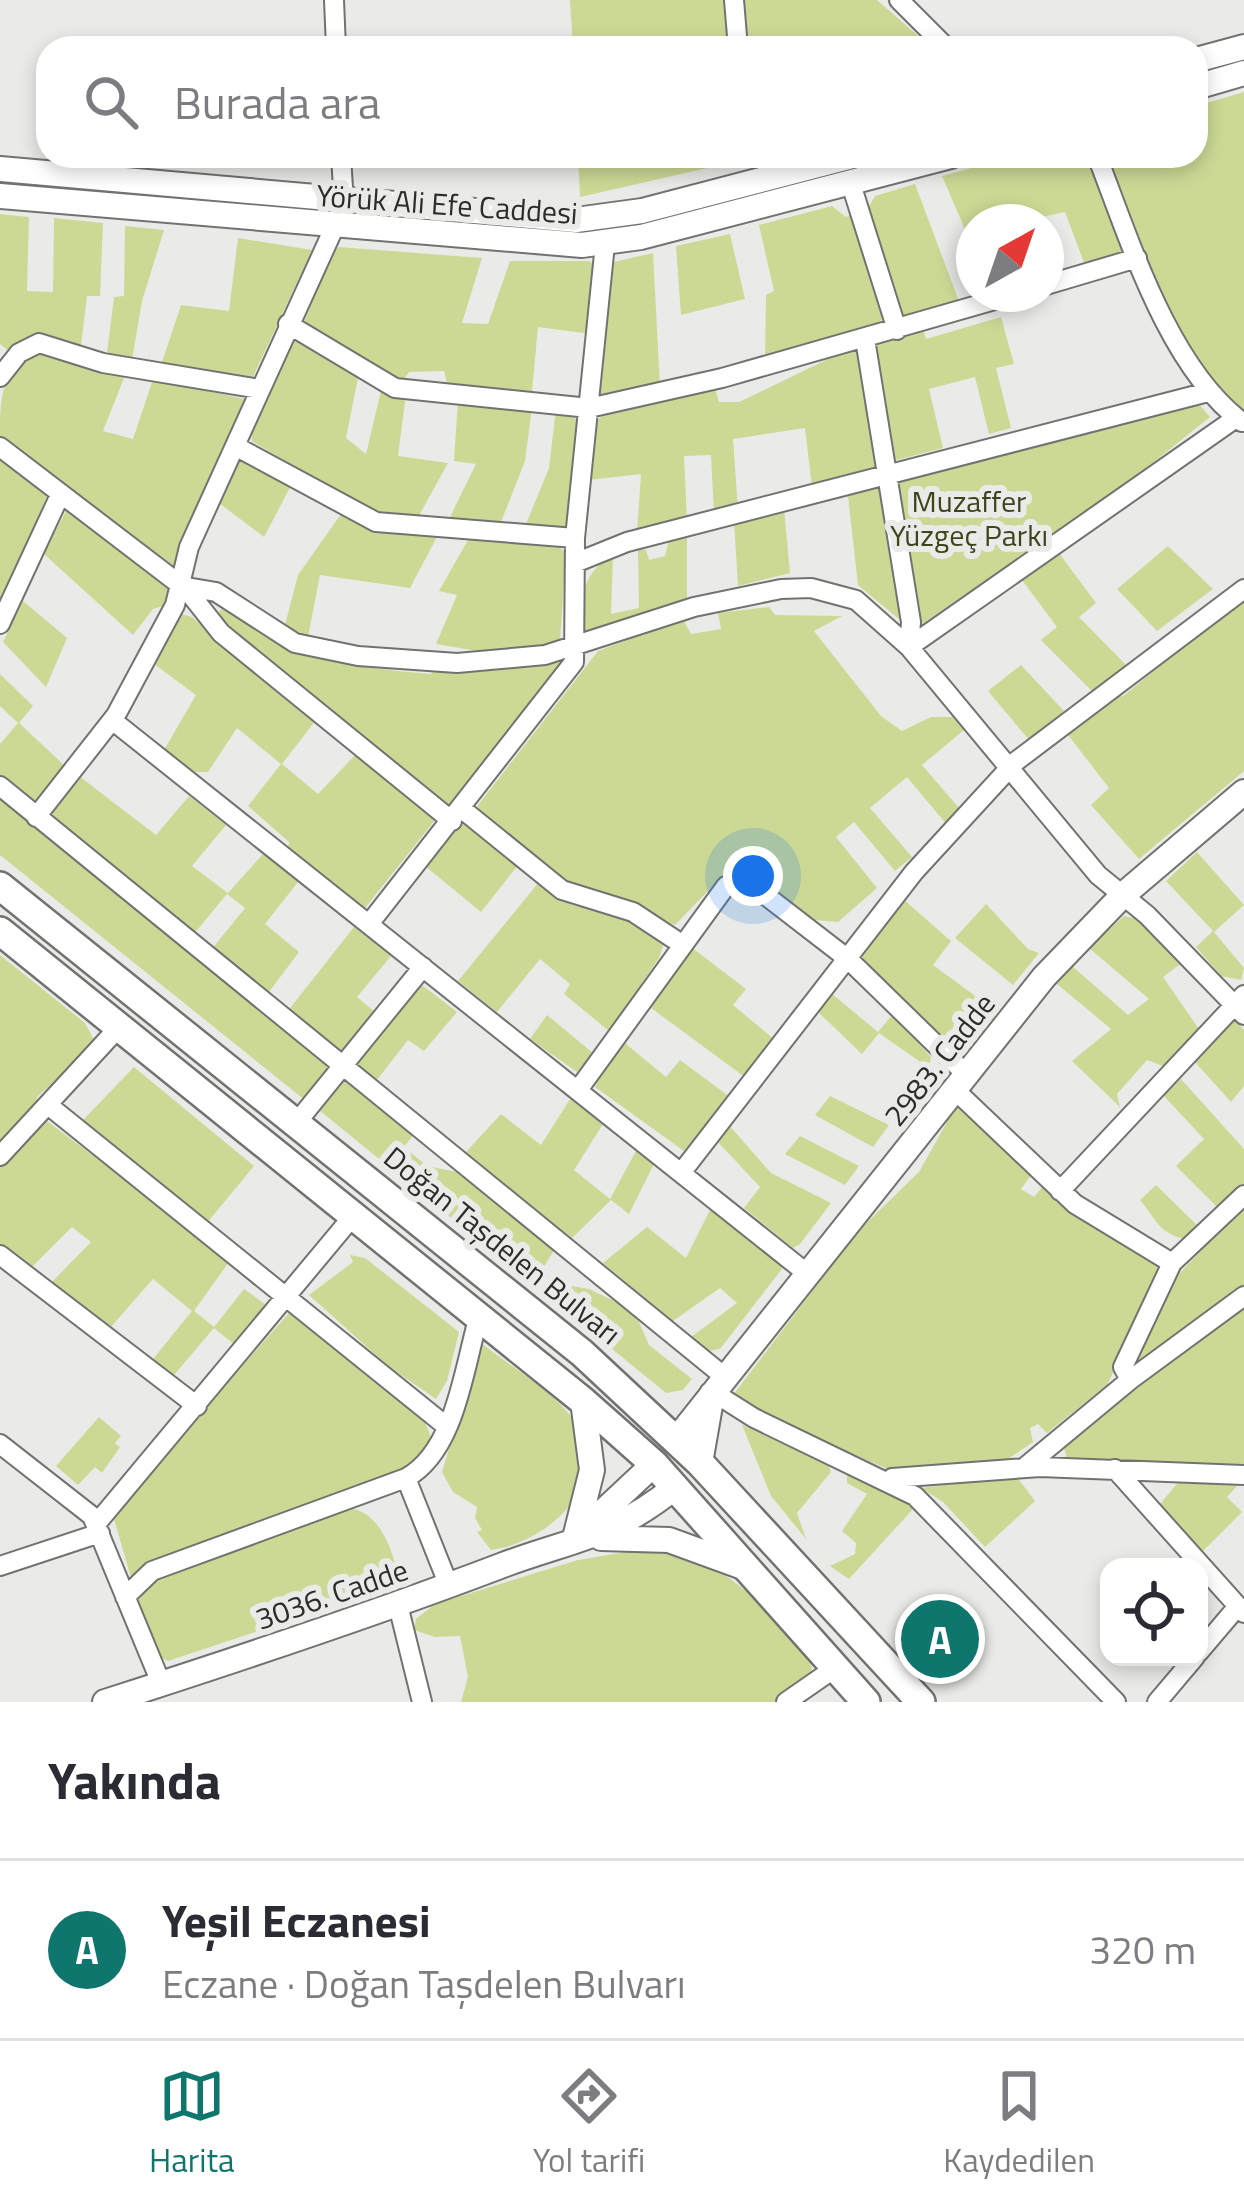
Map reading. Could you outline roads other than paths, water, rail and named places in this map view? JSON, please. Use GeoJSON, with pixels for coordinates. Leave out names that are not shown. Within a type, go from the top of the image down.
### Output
{"type":"FeatureCollection","features":[{"type":"Feature","properties":{"kind":"main road","name":"Doğan Taşdelen Bulvarı"},"geometry":{"type":"LineString","coordinates":[[0,886],[560,1334],[700,1463],[921,1702]]}},
{"type":"Feature","properties":{"kind":"main road"},"geometry":{"type":"LineString","coordinates":[[0,931],[479,1316],[654,1464],[866,1702]]}},
{"type":"Feature","properties":{"kind":"main road"},"geometry":{"type":"LineString","coordinates":[[654,1464],[676,1440]]}},
{"type":"Feature","properties":{"kind":"main road"},"geometry":{"type":"LineString","coordinates":[[675,1487],[700,1463]]}},
{"type":"Feature","properties":{"kind":"street"},"geometry":{"type":"LineString","coordinates":[[334,0],[336,36]]}},
{"type":"Feature","properties":{"kind":"street"},"geometry":{"type":"LineString","coordinates":[[734,0],[738,36]]}},
{"type":"Feature","properties":{"kind":"street"},"geometry":{"type":"LineString","coordinates":[[899,0],[935,36]]}},
{"type":"Feature","properties":{"kind":"street"},"geometry":{"type":"LineString","coordinates":[[1208,56],[1244,46]]}},
{"type":"Feature","properties":{"kind":"street"},"geometry":{"type":"LineString","coordinates":[[1208,84],[1244,73]]}},
{"type":"Feature","properties":{"kind":"street"},"geometry":{"type":"LineString","coordinates":[[342,168],[344,204]]}},
{"type":"Feature","properties":{"kind":"street","name":"Yörük Ali Efe Caddesi"},"geometry":{"type":"LineString","coordinates":[[0,169],[550,220],[604,232],[814,168]]}},
{"type":"Feature","properties":{"kind":"street","name":"Yörük Ali Efe Caddesi"},"geometry":{"type":"LineString","coordinates":[[0,196],[334,228],[604,232],[851,184],[908,168]]}},
{"type":"Feature","properties":{"kind":"street"},"geometry":{"type":"LineString","coordinates":[[909,647],[1240,421],[1208,392],[1137,258],[1101,168]]}},
{"type":"Feature","properties":{"kind":"street"},"geometry":{"type":"LineString","coordinates":[[851,184],[897,330]]}},
{"type":"Feature","properties":{"kind":"street"},"geometry":{"type":"LineString","coordinates":[[36,817],[112,720],[181,586],[189,547],[334,228]]}},
{"type":"Feature","properties":{"kind":"street"},"geometry":{"type":"LineString","coordinates":[[369,924],[568,673],[574,647],[575,538],[604,232]]}},
{"type":"Feature","properties":{"kind":"street"},"geometry":{"type":"LineString","coordinates":[[1064,280],[1137,258]]}},
{"type":"Feature","properties":{"kind":"street"},"geometry":{"type":"LineString","coordinates":[[288,324],[395,388],[589,408],[956,312]]}},
{"type":"Feature","properties":{"kind":"street"},"geometry":{"type":"LineString","coordinates":[[865,339],[911,622],[909,647]]}},
{"type":"Feature","properties":{"kind":"street"},"geometry":{"type":"LineString","coordinates":[[0,377],[19,353],[39,343],[103,363],[260,389]]}},
{"type":"Feature","properties":{"kind":"street"},"geometry":{"type":"LineString","coordinates":[[575,562],[627,542],[887,472],[1208,392]]}},
{"type":"Feature","properties":{"kind":"street"},"geometry":{"type":"LineString","coordinates":[[235,446],[376,523],[575,538]]}},
{"type":"Feature","properties":{"kind":"street"},"geometry":{"type":"LineString","coordinates":[[0,447],[181,586],[221,633],[457,815],[562,890],[633,912],[683,945]]}},
{"type":"Feature","properties":{"kind":"street"},"geometry":{"type":"LineString","coordinates":[[0,624],[60,495]]}},
{"type":"Feature","properties":{"kind":"street"},"geometry":{"type":"LineString","coordinates":[[181,586],[216,592],[295,643],[358,656],[457,663],[518,659],[574,647],[694,607],[796,587],[856,600],[909,647],[1098,874],[1241,1005],[1060,1191]]}},
{"type":"Feature","properties":{"kind":"street"},"geometry":{"type":"LineString","coordinates":[[681,1173],[914,872],[1010,770],[1244,589]]}},
{"type":"Feature","properties":{"kind":"street"},"geometry":{"type":"LineString","coordinates":[[112,720],[809,1275]]}},
{"type":"Feature","properties":{"kind":"street"},"geometry":{"type":"LineString","coordinates":[[0,786],[343,1066],[754,1418],[887,1478],[948,1526],[1116,1702]]}},
{"type":"Feature","properties":{"kind":"street","name":"2983. Cadde"},"geometry":{"type":"LineString","coordinates":[[676,1440],[1045,976],[1123,895],[1244,793]]}},
{"type":"Feature","properties":{"kind":"street"},"geometry":{"type":"LineString","coordinates":[[578,1090],[726,886],[737,879],[747,881],[848,959],[1060,1191],[1172,1263]]}},
{"type":"Feature","properties":{"kind":"street"},"geometry":{"type":"LineString","coordinates":[[297,1122],[423,967]]}},
{"type":"Feature","properties":{"kind":"street"},"geometry":{"type":"LineString","coordinates":[[0,1156],[119,1026]]}},
{"type":"Feature","properties":{"kind":"street"},"geometry":{"type":"LineString","coordinates":[[48,1105],[446,1426]]}},
{"type":"Feature","properties":{"kind":"street"},"geometry":{"type":"LineString","coordinates":[[1130,1380],[1123,1367],[1172,1263],[1244,1195]]}},
{"type":"Feature","properties":{"kind":"street"},"geometry":{"type":"LineString","coordinates":[[0,1566],[99,1528],[352,1216]]}},
{"type":"Feature","properties":{"kind":"street"},"geometry":{"type":"LineString","coordinates":[[0,1255],[197,1406]]}},
{"type":"Feature","properties":{"kind":"street"},"geometry":{"type":"LineString","coordinates":[[1025,1467],[1130,1380],[1244,1296]]}},
{"type":"Feature","properties":{"kind":"street"},"geometry":{"type":"LineString","coordinates":[[125,1597],[152,1571],[406,1478],[436,1453],[479,1316]]}},
{"type":"Feature","properties":{"kind":"street","name":"2983. Cadde"},"geometry":{"type":"LineString","coordinates":[[700,1463],[720,1385]]}},
{"type":"Feature","properties":{"kind":"street"},"geometry":{"type":"LineString","coordinates":[[583,1401],[592,1470],[575,1538],[663,1539],[743,1567]]}},
{"type":"Feature","properties":{"kind":"street"},"geometry":{"type":"LineString","coordinates":[[0,1444],[82,1504],[99,1528],[161,1683]]}},
{"type":"Feature","properties":{"kind":"street","name":"3036. Cadde"},"geometry":{"type":"LineString","coordinates":[[575,1538],[654,1464]]}},
{"type":"Feature","properties":{"kind":"street"},"geometry":{"type":"LineString","coordinates":[[887,1478],[1025,1467],[1244,1475]]}},
{"type":"Feature","properties":{"kind":"street"},"geometry":{"type":"LineString","coordinates":[[1115,1469],[1241,1610],[1208,1643]]}},
{"type":"Feature","properties":{"kind":"street"},"geometry":{"type":"LineString","coordinates":[[406,1478],[448,1586]]}},
{"type":"Feature","properties":{"kind":"street","name":"3036. Cadde"},"geometry":{"type":"LineString","coordinates":[[105,1702],[135,1697],[161,1683],[398,1605],[575,1538],[620,1527],[675,1487]]}},
{"type":"Feature","properties":{"kind":"street"},"geometry":{"type":"LineString","coordinates":[[398,1605],[422,1702]]}},
{"type":"Feature","properties":{"kind":"street"},"geometry":{"type":"LineString","coordinates":[[1157,1702],[1187,1666]]}},
{"type":"Feature","properties":{"kind":"street"},"geometry":{"type":"LineString","coordinates":[[786,1702],[836,1668]]}},
{"type":"Feature","properties":{"kind":"place","name":"Yeşil Eczanesi"},"geometry":{"type":"Point","coordinates":[940,1639]}},
{"type":"Feature","properties":{"kind":"park label","name":"Muzaffer Yüzgeç Parkı"},"geometry":{"type":"Point","coordinates":[969,519]}}]}
